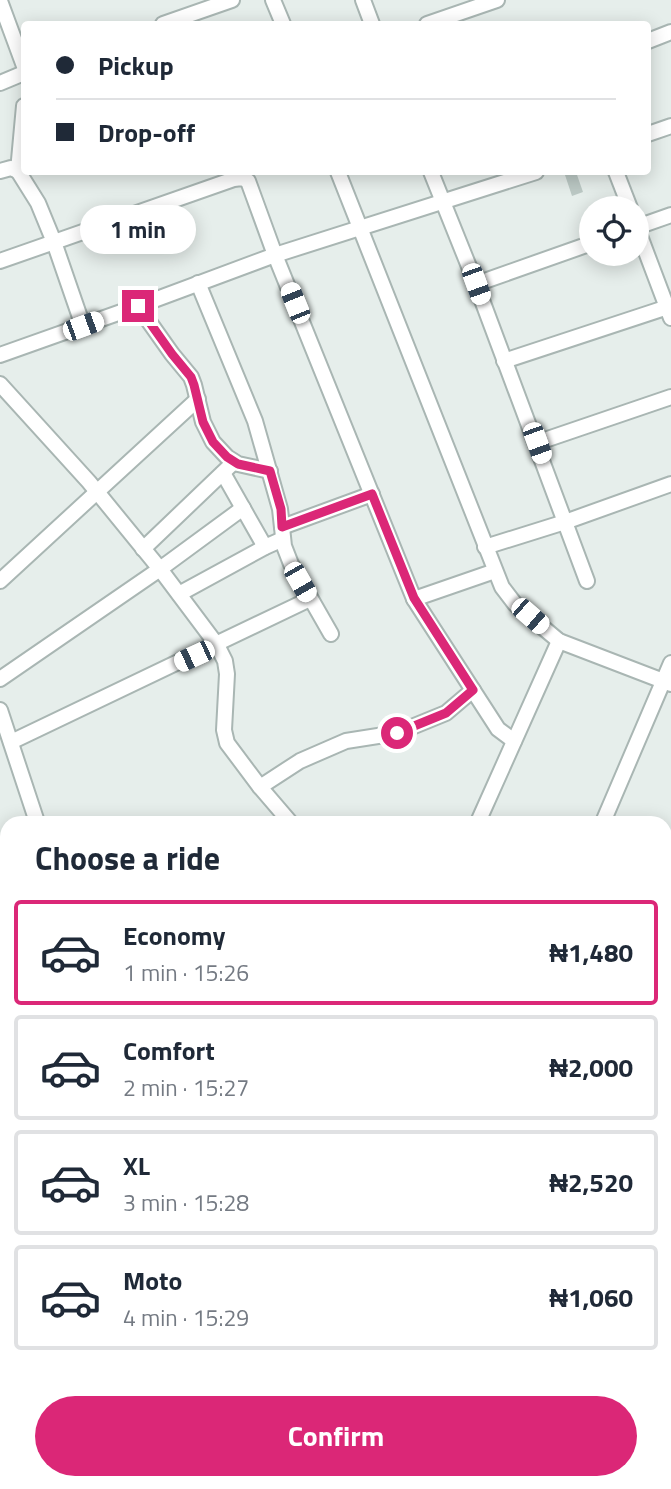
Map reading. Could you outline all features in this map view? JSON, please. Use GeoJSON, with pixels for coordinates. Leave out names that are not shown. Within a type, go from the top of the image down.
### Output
{"type":"FeatureCollection","features":[{"type":"Feature","properties":{"kind":"street"},"geometry":{"type":"LineString","coordinates":[[172,21],[232,0]]}},
{"type":"Feature","properties":{"kind":"street"},"geometry":{"type":"LineString","coordinates":[[273,0],[281,21]]}},
{"type":"Feature","properties":{"kind":"street"},"geometry":{"type":"LineString","coordinates":[[363,0],[371,21]]}},
{"type":"Feature","properties":{"kind":"street"},"geometry":{"type":"LineString","coordinates":[[0,1],[21,58]]}},
{"type":"Feature","properties":{"kind":"street"},"geometry":{"type":"LineString","coordinates":[[435,21],[489,1]]}},
{"type":"Feature","properties":{"kind":"street"},"geometry":{"type":"LineString","coordinates":[[651,40],[671,33]]}},
{"type":"Feature","properties":{"kind":"street"},"geometry":{"type":"LineString","coordinates":[[0,83],[21,74]]}},
{"type":"Feature","properties":{"kind":"street"},"geometry":{"type":"LineString","coordinates":[[651,133],[671,126]]}},
{"type":"Feature","properties":{"kind":"street"},"geometry":{"type":"LineString","coordinates":[[18,171],[21,138]]}},
{"type":"Feature","properties":{"kind":"street"},"geometry":{"type":"LineString","coordinates":[[0,171],[11,168],[18,171],[38,202],[83,326]]}},
{"type":"Feature","properties":{"kind":"street"},"geometry":{"type":"LineString","coordinates":[[339,175],[502,587],[515,604],[559,640],[667,682]]}},
{"type":"Feature","properties":{"kind":"street"},"geometry":{"type":"LineString","coordinates":[[432,175],[537,443],[587,581]]}},
{"type":"Feature","properties":{"kind":"street"},"geometry":{"type":"LineString","coordinates":[[0,355],[275,255],[526,175]]}},
{"type":"Feature","properties":{"kind":"street"},"geometry":{"type":"LineString","coordinates":[[617,175],[625,196]]}},
{"type":"Feature","properties":{"kind":"street"},"geometry":{"type":"LineString","coordinates":[[0,261],[234,179],[242,177],[248,181],[275,255],[414,598],[498,729],[514,741]]}},
{"type":"Feature","properties":{"kind":"street"},"geometry":{"type":"LineString","coordinates":[[649,223],[671,215]]}},
{"type":"Feature","properties":{"kind":"street"},"geometry":{"type":"LineString","coordinates":[[476,284],[579,248]]}},
{"type":"Feature","properties":{"kind":"street"},"geometry":{"type":"LineString","coordinates":[[505,360],[670,310],[649,257]]}},
{"type":"Feature","properties":{"kind":"street"},"geometry":{"type":"LineString","coordinates":[[198,283],[255,421],[281,509],[284,546],[291,564],[331,634]]}},
{"type":"Feature","properties":{"kind":"street"},"geometry":{"type":"LineString","coordinates":[[138,306],[191,377],[203,422],[213,442],[234,462],[270,471]]}},
{"type":"Feature","properties":{"kind":"street"},"geometry":{"type":"LineString","coordinates":[[0,384],[96,492],[160,569],[217,645],[225,661],[227,674],[227,743],[284,816]]}},
{"type":"Feature","properties":{"kind":"street"},"geometry":{"type":"LineString","coordinates":[[537,443],[671,397]]}},
{"type":"Feature","properties":{"kind":"street"},"geometry":{"type":"LineString","coordinates":[[0,581],[198,399]]}},
{"type":"Feature","properties":{"kind":"street"},"geometry":{"type":"LineString","coordinates":[[143,549],[234,462]]}},
{"type":"Feature","properties":{"kind":"street"},"geometry":{"type":"LineString","coordinates":[[223,472],[265,547]]}},
{"type":"Feature","properties":{"kind":"street"},"geometry":{"type":"LineString","coordinates":[[485,547],[671,484]]}},
{"type":"Feature","properties":{"kind":"street"},"geometry":{"type":"LineString","coordinates":[[178,594],[265,547],[283,533],[372,494]]}},
{"type":"Feature","properties":{"kind":"street"},"geometry":{"type":"LineString","coordinates":[[0,679],[160,569],[243,508]]}},
{"type":"Feature","properties":{"kind":"street"},"geometry":{"type":"LineString","coordinates":[[414,598],[495,572]]}},
{"type":"Feature","properties":{"kind":"street"},"geometry":{"type":"LineString","coordinates":[[11,742],[310,599]]}},
{"type":"Feature","properties":{"kind":"street"},"geometry":{"type":"LineString","coordinates":[[481,816],[559,640]]}},
{"type":"Feature","properties":{"kind":"street"},"geometry":{"type":"LineString","coordinates":[[606,816],[667,682],[671,663]]}},
{"type":"Feature","properties":{"kind":"street"},"geometry":{"type":"LineString","coordinates":[[260,787],[300,761],[346,741],[397,733],[446,713],[473,690]]}},
{"type":"Feature","properties":{"kind":"street"},"geometry":{"type":"LineString","coordinates":[[0,710],[35,816]]}},
{"type":"Feature","properties":{"kind":"building"},"geometry":{"type":"Polygon","coordinates":[[[565,175],[577,175],[583,192],[572,196],[565,175]]]}},
{"type":"Feature","properties":{"kind":"route"},"geometry":{"type":"LineString","coordinates":[[138,306],[191,377],[203,422],[213,442],[238,464],[270,471],[281,509],[282,527],[372,494],[414,598],[473,690],[446,713],[397,733]]}}]}
